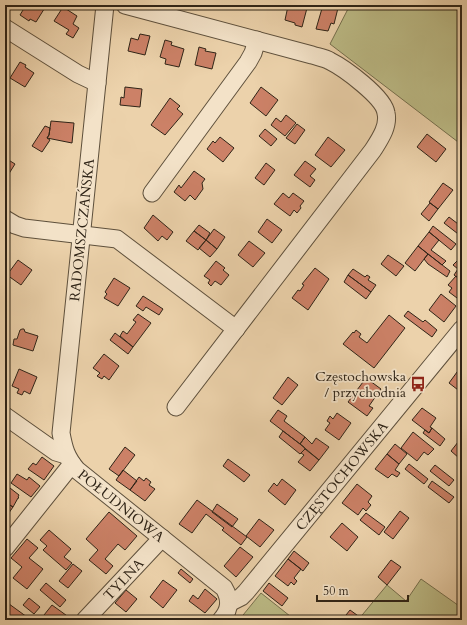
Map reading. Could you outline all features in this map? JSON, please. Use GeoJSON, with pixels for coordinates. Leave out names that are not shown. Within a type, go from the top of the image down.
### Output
{"type":"FeatureCollection","features":[{"type":"Feature","properties":{"kind":"street","name":"RADOMSZCZAŃSKA"},"geometry":{"type":"LineString","coordinates":[[69,459],[61,433],[106,5]]}},
{"type":"Feature","properties":{"kind":"street"},"geometry":{"type":"LineString","coordinates":[[126,5],[312,55],[335,64],[371,90],[386,112],[385,126],[381,138],[373,150],[176,407]]}},
{"type":"Feature","properties":{"kind":"street"},"geometry":{"type":"LineString","coordinates":[[5,28],[78,74],[97,83]]}},
{"type":"Feature","properties":{"kind":"street"},"geometry":{"type":"LineString","coordinates":[[152,193],[248,62],[253,53],[257,40]]}},
{"type":"Feature","properties":{"kind":"street"},"geometry":{"type":"LineString","coordinates":[[5,219],[24,228],[117,239],[236,329]]}},
{"type":"Feature","properties":{"kind":"street","name":"CZĘSTOCHOWSKA"},"geometry":{"type":"LineString","coordinates":[[229,603],[241,597],[246,592],[462,329]]}},
{"type":"Feature","properties":{"kind":"street","name":"POŁUDNIOWA"},"geometry":{"type":"LineString","coordinates":[[5,416],[56,452],[69,459],[77,470],[224,588],[228,595],[229,603]]}},
{"type":"Feature","properties":{"kind":"street"},"geometry":{"type":"LineString","coordinates":[[5,548],[69,459]]}},
{"type":"Feature","properties":{"kind":"street","name":"TYLNA"},"geometry":{"type":"LineString","coordinates":[[85,620],[162,538]]}},
{"type":"Feature","properties":{"kind":"street"},"geometry":{"type":"LineString","coordinates":[[222,620],[228,611],[229,603]]}},
{"type":"Feature","properties":{"kind":"shaded area"},"geometry":{"type":"Polygon","coordinates":[[[350,5],[450,5],[462,14],[462,145],[330,44],[350,5]]]}},
{"type":"Feature","properties":{"kind":"shaded area"},"geometry":{"type":"Polygon","coordinates":[[[421,579],[462,608],[462,620],[358,620],[387,585],[406,601],[421,579]]]}},
{"type":"Feature","properties":{"kind":"shaded area"},"geometry":{"type":"Polygon","coordinates":[[[261,593],[295,620],[239,620],[261,593]]]}},
{"type":"Feature","properties":{"kind":"building"},"geometry":{"type":"Polygon","coordinates":[[[26,5],[46,6],[36,22],[30,19],[29,21],[20,15],[26,5]]]}},
{"type":"Feature","properties":{"kind":"building"},"geometry":{"type":"Polygon","coordinates":[[[295,5],[307,8],[302,27],[285,20],[288,6],[295,8],[295,5]]]}},
{"type":"Feature","properties":{"kind":"building"},"geometry":{"type":"Polygon","coordinates":[[[323,5],[338,8],[334,24],[331,23],[328,31],[316,29],[323,5]]]}},
{"type":"Feature","properties":{"kind":"building"},"geometry":{"type":"Polygon","coordinates":[[[63,7],[77,16],[73,24],[79,28],[73,38],[66,34],[69,30],[54,21],[63,7]]]}},
{"type":"Feature","properties":{"kind":"building"},"geometry":{"type":"Polygon","coordinates":[[[140,34],[150,36],[145,55],[128,51],[131,38],[138,40],[140,34]]]}},
{"type":"Feature","properties":{"kind":"building"},"geometry":{"type":"Polygon","coordinates":[[[165,40],[172,42],[171,45],[184,49],[179,67],[165,64],[166,59],[160,57],[165,40]]]}},
{"type":"Feature","properties":{"kind":"building"},"geometry":{"type":"Polygon","coordinates":[[[199,47],[206,49],[205,51],[216,53],[212,69],[195,65],[199,47]]]}},
{"type":"Feature","properties":{"kind":"building"},"geometry":{"type":"Polygon","coordinates":[[[20,62],[26,65],[25,67],[34,73],[25,87],[10,78],[20,62]]]}},
{"type":"Feature","properties":{"kind":"building"},"geometry":{"type":"Polygon","coordinates":[[[125,87],[142,89],[140,107],[120,105],[121,97],[124,98],[125,87]]]}},
{"type":"Feature","properties":{"kind":"building"},"geometry":{"type":"Polygon","coordinates":[[[261,87],[278,100],[266,116],[250,103],[261,87]]]}},
{"type":"Feature","properties":{"kind":"building"},"geometry":{"type":"Polygon","coordinates":[[[170,98],[180,106],[177,109],[183,114],[165,135],[151,125],[170,98]]]}},
{"type":"Feature","properties":{"kind":"building"},"geometry":{"type":"Polygon","coordinates":[[[286,115],[296,123],[285,136],[271,125],[276,118],[281,122],[286,115]]]}},
{"type":"Feature","properties":{"kind":"building"},"geometry":{"type":"Polygon","coordinates":[[[51,121],[74,123],[72,143],[47,138],[49,135],[51,121]]]}},
{"type":"Feature","properties":{"kind":"building"},"geometry":{"type":"Polygon","coordinates":[[[297,124],[305,130],[295,144],[286,138],[297,124]]]}},
{"type":"Feature","properties":{"kind":"building"},"geometry":{"type":"Polygon","coordinates":[[[45,126],[50,128],[47,138],[50,140],[42,152],[32,146],[45,126]]]}},
{"type":"Feature","properties":{"kind":"building"},"geometry":{"type":"Polygon","coordinates":[[[265,129],[277,139],[271,146],[259,136],[265,129]]]}},
{"type":"Feature","properties":{"kind":"building"},"geometry":{"type":"Polygon","coordinates":[[[427,134],[446,149],[436,162],[417,147],[427,134]]]}},
{"type":"Feature","properties":{"kind":"building"},"geometry":{"type":"Polygon","coordinates":[[[220,137],[234,148],[223,162],[207,149],[213,141],[215,143],[220,137]]]}},
{"type":"Feature","properties":{"kind":"building"},"geometry":{"type":"Polygon","coordinates":[[[328,137],[345,150],[331,167],[315,155],[328,137]]]}},
{"type":"Feature","properties":{"kind":"building"},"geometry":{"type":"Polygon","coordinates":[[[7,159],[15,164],[5,180],[5,160],[7,159]]]}},
{"type":"Feature","properties":{"kind":"building"},"geometry":{"type":"Polygon","coordinates":[[[305,161],[316,169],[310,176],[315,180],[310,187],[294,175],[305,161]]]}},
{"type":"Feature","properties":{"kind":"building"},"geometry":{"type":"Polygon","coordinates":[[[266,163],[275,170],[264,185],[255,178],[266,163]]]}},
{"type":"Feature","properties":{"kind":"building"},"geometry":{"type":"Polygon","coordinates":[[[194,171],[205,179],[202,183],[203,189],[195,200],[190,195],[185,201],[174,192],[179,185],[181,188],[194,171]]]}},
{"type":"Feature","properties":{"kind":"building"},"geometry":{"type":"Polygon","coordinates":[[[443,183],[453,190],[438,209],[429,202],[443,183]]]}},
{"type":"Feature","properties":{"kind":"building"},"geometry":{"type":"Polygon","coordinates":[[[283,193],[289,198],[293,193],[304,201],[297,213],[294,210],[290,216],[274,204],[283,193]]]}},
{"type":"Feature","properties":{"kind":"building"},"geometry":{"type":"Polygon","coordinates":[[[430,203],[438,209],[429,221],[421,214],[430,203]]]}},
{"type":"Feature","properties":{"kind":"building"},"geometry":{"type":"Polygon","coordinates":[[[153,215],[173,232],[167,240],[162,236],[158,241],[144,228],[153,215]]]}},
{"type":"Feature","properties":{"kind":"building"},"geometry":{"type":"Polygon","coordinates":[[[449,217],[462,227],[462,237],[444,223],[449,217]]]}},
{"type":"Feature","properties":{"kind":"building"},"geometry":{"type":"Polygon","coordinates":[[[267,219],[282,230],[272,243],[258,232],[267,219]]]}},
{"type":"Feature","properties":{"kind":"building"},"geometry":{"type":"Polygon","coordinates":[[[199,225],[210,233],[206,240],[194,231],[199,225]]]}},
{"type":"Feature","properties":{"kind":"building"},"geometry":{"type":"Polygon","coordinates":[[[433,226],[456,244],[451,250],[429,232],[433,226]]]}},
{"type":"Feature","properties":{"kind":"building"},"geometry":{"type":"Polygon","coordinates":[[[214,229],[225,237],[217,249],[206,240],[214,229]]]}},
{"type":"Feature","properties":{"kind":"building"},"geometry":{"type":"Polygon","coordinates":[[[194,231],[206,240],[198,250],[186,241],[194,231]]]}},
{"type":"Feature","properties":{"kind":"building"},"geometry":{"type":"Polygon","coordinates":[[[429,232],[439,240],[431,250],[446,261],[442,265],[418,246],[429,232]]]}},
{"type":"Feature","properties":{"kind":"building"},"geometry":{"type":"Polygon","coordinates":[[[206,240],[217,249],[210,257],[199,248],[206,240]]]}},
{"type":"Feature","properties":{"kind":"building"},"geometry":{"type":"Polygon","coordinates":[[[249,241],[265,253],[253,267],[238,255],[249,241]]]}},
{"type":"Feature","properties":{"kind":"building"},"geometry":{"type":"Polygon","coordinates":[[[418,246],[428,254],[415,271],[405,263],[418,246]]]}},
{"type":"Feature","properties":{"kind":"building"},"geometry":{"type":"Polygon","coordinates":[[[428,254],[450,271],[447,277],[428,264],[424,259],[428,254]]]}},
{"type":"Feature","properties":{"kind":"building"},"geometry":{"type":"Polygon","coordinates":[[[388,255],[404,266],[396,276],[381,264],[388,255]]]}},
{"type":"Feature","properties":{"kind":"building"},"geometry":{"type":"Polygon","coordinates":[[[18,260],[32,270],[21,285],[7,275],[18,260]]]}},
{"type":"Feature","properties":{"kind":"building"},"geometry":{"type":"Polygon","coordinates":[[[216,261],[225,268],[223,270],[229,275],[221,285],[215,281],[211,286],[208,283],[210,280],[204,276],[216,261]]]}},
{"type":"Feature","properties":{"kind":"building"},"geometry":{"type":"Polygon","coordinates":[[[457,261],[462,265],[462,281],[454,275],[458,269],[453,265],[457,261]]]}},
{"type":"Feature","properties":{"kind":"building"},"geometry":{"type":"Polygon","coordinates":[[[315,268],[329,279],[308,310],[292,298],[298,290],[300,291],[304,285],[302,284],[315,268]]]}},
{"type":"Feature","properties":{"kind":"building"},"geometry":{"type":"Polygon","coordinates":[[[353,269],[365,277],[367,275],[370,277],[368,280],[376,285],[371,292],[348,275],[353,269]]]}},
{"type":"Feature","properties":{"kind":"building"},"geometry":{"type":"Polygon","coordinates":[[[348,275],[371,292],[366,299],[344,282],[348,275]]]}},
{"type":"Feature","properties":{"kind":"building"},"geometry":{"type":"Polygon","coordinates":[[[456,276],[462,281],[461,301],[449,292],[452,288],[448,285],[456,276]]]}},
{"type":"Feature","properties":{"kind":"building"},"geometry":{"type":"Polygon","coordinates":[[[114,278],[130,288],[118,306],[104,298],[107,294],[105,292],[114,278]]]}},
{"type":"Feature","properties":{"kind":"building"},"geometry":{"type":"Polygon","coordinates":[[[441,294],[456,306],[444,322],[429,310],[441,294]]]}},
{"type":"Feature","properties":{"kind":"building"},"geometry":{"type":"Polygon","coordinates":[[[143,296],[163,309],[159,315],[146,307],[143,311],[136,306],[143,296]]]}},
{"type":"Feature","properties":{"kind":"building"},"geometry":{"type":"Polygon","coordinates":[[[408,311],[423,322],[425,320],[437,330],[432,337],[404,316],[408,311]]]}},
{"type":"Feature","properties":{"kind":"building"},"geometry":{"type":"Polygon","coordinates":[[[138,314],[151,323],[133,347],[120,336],[123,331],[127,334],[136,322],[133,320],[138,314]]]}},
{"type":"Feature","properties":{"kind":"building"},"geometry":{"type":"Polygon","coordinates":[[[389,315],[405,328],[374,368],[343,344],[356,330],[361,334],[359,337],[367,343],[389,315]]]}},
{"type":"Feature","properties":{"kind":"building"},"geometry":{"type":"Polygon","coordinates":[[[24,329],[25,332],[38,336],[33,351],[13,345],[14,339],[17,339],[20,330],[24,329]]]}},
{"type":"Feature","properties":{"kind":"building"},"geometry":{"type":"Polygon","coordinates":[[[115,333],[133,347],[128,354],[110,340],[115,333]]]}},
{"type":"Feature","properties":{"kind":"building"},"geometry":{"type":"Polygon","coordinates":[[[104,354],[119,366],[109,380],[104,376],[102,379],[97,376],[100,373],[93,368],[104,354]]]}},
{"type":"Feature","properties":{"kind":"building"},"geometry":{"type":"Polygon","coordinates":[[[460,368],[462,369],[462,393],[449,383],[460,368]]]}},
{"type":"Feature","properties":{"kind":"building"},"geometry":{"type":"Polygon","coordinates":[[[19,369],[37,377],[30,394],[24,391],[22,395],[17,393],[19,389],[12,386],[19,369]]]}},
{"type":"Feature","properties":{"kind":"building"},"geometry":{"type":"Polygon","coordinates":[[[288,377],[298,385],[282,405],[273,398],[288,377]]]}},
{"type":"Feature","properties":{"kind":"building"},"geometry":{"type":"Polygon","coordinates":[[[366,378],[381,389],[378,393],[381,395],[378,398],[376,396],[369,406],[373,408],[367,416],[348,402],[366,378]]]}},
{"type":"Feature","properties":{"kind":"building"},"geometry":{"type":"Polygon","coordinates":[[[422,408],[436,418],[430,427],[432,428],[429,433],[412,420],[422,408]]]}},
{"type":"Feature","properties":{"kind":"building"},"geometry":{"type":"Polygon","coordinates":[[[278,410],[287,416],[284,421],[305,437],[300,444],[270,421],[278,410]]]}},
{"type":"Feature","properties":{"kind":"building"},"geometry":{"type":"Polygon","coordinates":[[[337,413],[351,423],[339,440],[325,430],[330,423],[327,421],[330,416],[333,419],[337,413]]]}},
{"type":"Feature","properties":{"kind":"building"},"geometry":{"type":"Polygon","coordinates":[[[432,428],[445,439],[440,446],[423,433],[425,430],[429,433],[432,428]]]}},
{"type":"Feature","properties":{"kind":"building"},"geometry":{"type":"Polygon","coordinates":[[[283,431],[304,447],[305,449],[300,454],[279,437],[283,431]]]}},
{"type":"Feature","properties":{"kind":"building"},"geometry":{"type":"Polygon","coordinates":[[[413,432],[434,449],[428,455],[424,452],[417,461],[401,448],[413,432]]]}},
{"type":"Feature","properties":{"kind":"building"},"geometry":{"type":"Polygon","coordinates":[[[305,437],[312,444],[316,438],[329,447],[319,460],[300,444],[305,437]]]}},
{"type":"Feature","properties":{"kind":"building"},"geometry":{"type":"Polygon","coordinates":[[[462,437],[462,455],[459,458],[451,451],[462,437]]]}},
{"type":"Feature","properties":{"kind":"building"},"geometry":{"type":"Polygon","coordinates":[[[395,444],[407,454],[399,464],[387,454],[395,444]]]}},
{"type":"Feature","properties":{"kind":"building"},"geometry":{"type":"Polygon","coordinates":[[[125,447],[135,455],[119,476],[109,469],[125,447]]]}},
{"type":"Feature","properties":{"kind":"building"},"geometry":{"type":"Polygon","coordinates":[[[305,449],[319,460],[310,471],[298,462],[304,455],[301,453],[305,449]]]}},
{"type":"Feature","properties":{"kind":"building"},"geometry":{"type":"Polygon","coordinates":[[[387,454],[399,464],[395,470],[400,473],[397,477],[392,474],[388,478],[375,469],[387,454]]]}},
{"type":"Feature","properties":{"kind":"building"},"geometry":{"type":"Polygon","coordinates":[[[42,457],[54,466],[44,480],[28,469],[33,463],[36,465],[42,457]]]}},
{"type":"Feature","properties":{"kind":"building"},"geometry":{"type":"Polygon","coordinates":[[[228,459],[250,475],[244,482],[223,466],[228,459]]]}},
{"type":"Feature","properties":{"kind":"building"},"geometry":{"type":"Polygon","coordinates":[[[409,464],[428,479],[424,484],[405,469],[409,464]]]}},
{"type":"Feature","properties":{"kind":"building"},"geometry":{"type":"Polygon","coordinates":[[[435,465],[454,480],[449,486],[430,471],[435,465]]]}},
{"type":"Feature","properties":{"kind":"building"},"geometry":{"type":"Polygon","coordinates":[[[123,470],[137,481],[130,490],[116,480],[123,470]]]}},
{"type":"Feature","properties":{"kind":"building"},"geometry":{"type":"Polygon","coordinates":[[[17,474],[27,480],[29,477],[40,486],[31,497],[11,483],[17,474]]]}},
{"type":"Feature","properties":{"kind":"building"},"geometry":{"type":"Polygon","coordinates":[[[139,477],[144,481],[146,478],[151,482],[149,485],[155,489],[145,501],[130,490],[139,477]]]}},
{"type":"Feature","properties":{"kind":"building"},"geometry":{"type":"Polygon","coordinates":[[[282,479],[296,490],[285,505],[268,491],[274,483],[277,486],[282,479]]]}},
{"type":"Feature","properties":{"kind":"building"},"geometry":{"type":"Polygon","coordinates":[[[432,481],[454,497],[449,503],[428,487],[432,481]]]}},
{"type":"Feature","properties":{"kind":"building"},"geometry":{"type":"Polygon","coordinates":[[[357,484],[372,496],[368,502],[371,505],[366,511],[363,508],[358,515],[342,503],[357,484]]]}},
{"type":"Feature","properties":{"kind":"building"},"geometry":{"type":"Polygon","coordinates":[[[5,488],[8,490],[10,488],[19,495],[19,498],[13,507],[5,502],[5,488]]]}},
{"type":"Feature","properties":{"kind":"building"},"geometry":{"type":"Polygon","coordinates":[[[197,500],[247,537],[241,545],[222,530],[224,528],[206,514],[192,533],[179,524],[197,500]]]}},
{"type":"Feature","properties":{"kind":"building"},"geometry":{"type":"Polygon","coordinates":[[[5,502],[13,507],[6,517],[5,516],[5,502]]]}},
{"type":"Feature","properties":{"kind":"building"},"geometry":{"type":"Polygon","coordinates":[[[217,504],[238,519],[232,527],[212,512],[217,504]]]}},
{"type":"Feature","properties":{"kind":"building"},"geometry":{"type":"Polygon","coordinates":[[[400,511],[409,518],[393,539],[384,532],[400,511]]]}},
{"type":"Feature","properties":{"kind":"building"},"geometry":{"type":"Polygon","coordinates":[[[109,512],[137,536],[125,550],[118,544],[105,559],[113,566],[106,574],[89,560],[98,550],[86,539],[109,512]]]}},
{"type":"Feature","properties":{"kind":"building"},"geometry":{"type":"Polygon","coordinates":[[[366,513],[385,527],[379,535],[360,520],[366,513]]]}},
{"type":"Feature","properties":{"kind":"building"},"geometry":{"type":"Polygon","coordinates":[[[259,519],[274,530],[260,547],[246,536],[259,519]]]}},
{"type":"Feature","properties":{"kind":"building"},"geometry":{"type":"Polygon","coordinates":[[[342,523],[358,537],[347,551],[330,537],[342,523]]]}},
{"type":"Feature","properties":{"kind":"building"},"geometry":{"type":"Polygon","coordinates":[[[49,530],[71,549],[64,557],[72,563],[66,570],[43,550],[47,546],[40,540],[49,530]]]}},
{"type":"Feature","properties":{"kind":"building"},"geometry":{"type":"Polygon","coordinates":[[[27,539],[38,548],[29,558],[43,569],[27,589],[13,578],[22,567],[11,558],[27,539]]]}},
{"type":"Feature","properties":{"kind":"building"},"geometry":{"type":"Polygon","coordinates":[[[240,547],[253,557],[236,577],[224,566],[240,547]]]}},
{"type":"Feature","properties":{"kind":"building"},"geometry":{"type":"Polygon","coordinates":[[[294,551],[309,563],[303,571],[288,559],[294,551]]]}},
{"type":"Feature","properties":{"kind":"building"},"geometry":{"type":"Polygon","coordinates":[[[288,559],[301,569],[294,578],[297,581],[294,585],[291,582],[288,586],[275,576],[288,559]]]}},
{"type":"Feature","properties":{"kind":"building"},"geometry":{"type":"Polygon","coordinates":[[[391,560],[401,567],[387,585],[378,577],[391,560]]]}},
{"type":"Feature","properties":{"kind":"building"},"geometry":{"type":"Polygon","coordinates":[[[73,564],[82,571],[68,588],[59,581],[73,564]]]}},
{"type":"Feature","properties":{"kind":"building"},"geometry":{"type":"Polygon","coordinates":[[[181,569],[193,579],[190,583],[178,573],[181,569]]]}},
{"type":"Feature","properties":{"kind":"building"},"geometry":{"type":"Polygon","coordinates":[[[163,580],[177,590],[163,608],[150,597],[163,580]]]}},
{"type":"Feature","properties":{"kind":"building"},"geometry":{"type":"Polygon","coordinates":[[[46,583],[66,600],[60,607],[40,590],[46,583]]]}},
{"type":"Feature","properties":{"kind":"building"},"geometry":{"type":"Polygon","coordinates":[[[269,583],[288,598],[282,606],[263,591],[269,583]]]}},
{"type":"Feature","properties":{"kind":"building"},"geometry":{"type":"Polygon","coordinates":[[[205,589],[217,599],[205,613],[189,601],[193,595],[198,599],[205,589]]]}},
{"type":"Feature","properties":{"kind":"building"},"geometry":{"type":"Polygon","coordinates":[[[126,590],[137,599],[126,612],[115,603],[126,590]]]}},
{"type":"Feature","properties":{"kind":"building"},"geometry":{"type":"Polygon","coordinates":[[[29,598],[40,607],[34,614],[23,605],[29,598]]]}},
{"type":"Feature","properties":{"kind":"building"},"geometry":{"type":"Polygon","coordinates":[[[5,601],[27,617],[24,620],[15,620],[5,613],[5,601]]]}},
{"type":"Feature","properties":{"kind":"building"},"geometry":{"type":"Polygon","coordinates":[[[52,605],[70,618],[68,620],[40,620],[52,605]]]}},
{"type":"Feature","properties":{"kind":"building"},"geometry":{"type":"Polygon","coordinates":[[[350,610],[361,618],[360,620],[342,620],[350,610]]]}},
{"type":"Feature","properties":{"kind":"place","name":"Częstochowska / przychodnia"},"geometry":{"type":"Point","coordinates":[418,384]}}]}
